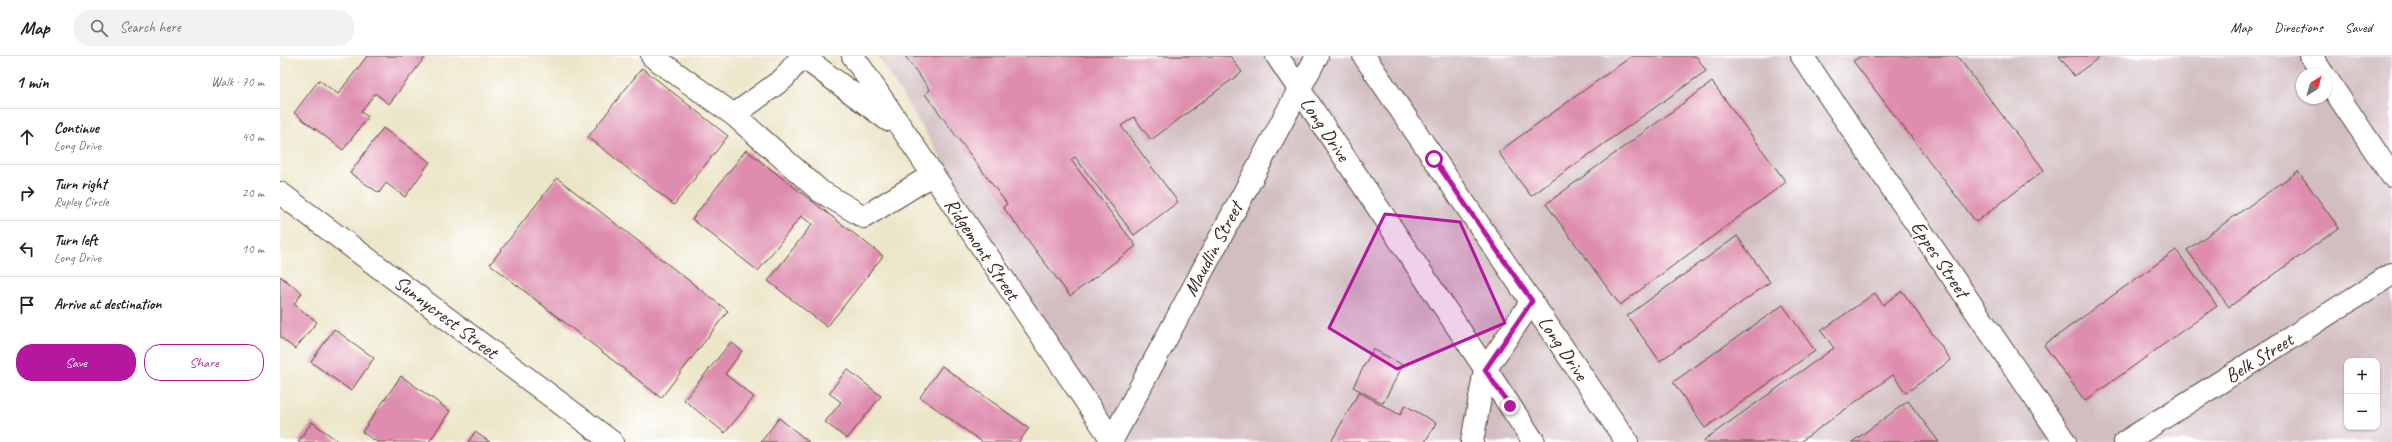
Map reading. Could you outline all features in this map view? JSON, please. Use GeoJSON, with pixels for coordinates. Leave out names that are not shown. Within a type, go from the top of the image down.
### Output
{"type":"FeatureCollection","features":[{"type":"Feature","properties":{"kind":"street"},"geometry":{"type":"LineString","coordinates":[[652,56],[734,115],[820,191],[864,217],[932,176]]}},
{"type":"Feature","properties":{"kind":"street"},"geometry":{"type":"LineString","coordinates":[[734,115],[783,79],[802,56],[900,129]]}},
{"type":"Feature","properties":{"kind":"street","name":"Ridgemont Street"},"geometry":{"type":"LineString","coordinates":[[853,56],[900,129],[1111,441]]}},
{"type":"Feature","properties":{"kind":"street","name":"Long Drive"},"geometry":{"type":"LineString","coordinates":[[1277,56],[1534,442]]}},
{"type":"Feature","properties":{"kind":"street","name":"Maudlin Street"},"geometry":{"type":"LineString","coordinates":[[1111,441],[1298,88],[1317,56]]}},
{"type":"Feature","properties":{"kind":"street","name":"Long Drive"},"geometry":{"type":"LineString","coordinates":[[1364,56],[1627,442]]}},
{"type":"Feature","properties":{"kind":"street","name":"Eppes Street"},"geometry":{"type":"LineString","coordinates":[[1802,56],[2065,442]]}},
{"type":"Feature","properties":{"kind":"street"},"geometry":{"type":"LineString","coordinates":[[2311,56],[2319,68]]}},
{"type":"Feature","properties":{"kind":"street"},"geometry":{"type":"LineString","coordinates":[[2332,87],[2392,176]]}},
{"type":"Feature","properties":{"kind":"street","name":"Sunnycrest Street"},"geometry":{"type":"LineString","coordinates":[[280,193],[612,442]]}},
{"type":"Feature","properties":{"kind":"street","name":"Belk Street"},"geometry":{"type":"LineString","coordinates":[[2125,442],[2392,274]]}},
{"type":"Feature","properties":{"kind":"street"},"geometry":{"type":"LineString","coordinates":[[1472,442],[1485,370],[1532,301]]}},
{"type":"Feature","properties":{"kind":"highlighted area"},"geometry":{"type":"Polygon","coordinates":[[[1385,214],[1460,222],[1505,323],[1397,369],[1329,328],[1385,214]]]}},
{"type":"Feature","properties":{"kind":"shaded area"},"geometry":{"type":"Polygon","coordinates":[[[878,56],[2392,56],[2392,442],[1117,442],[878,56]]]}},
{"type":"Feature","properties":{"kind":"building"},"geometry":{"type":"Polygon","coordinates":[[[367,56],[426,56],[389,104],[375,93],[361,112],[368,117],[343,150],[294,113],[319,80],[338,94],[367,56]]]}},
{"type":"Feature","properties":{"kind":"building"},"geometry":{"type":"Polygon","coordinates":[[[905,56],[1230,56],[1242,72],[1151,140],[1134,117],[1121,126],[1178,202],[1134,235],[1075,157],[1071,160],[1136,246],[1070,296],[1003,207],[1007,204],[925,94],[930,90],[905,56]]]}},
{"type":"Feature","properties":{"kind":"building"},"geometry":{"type":"Polygon","coordinates":[[[1632,56],[1696,56],[1706,71],[1531,196],[1498,152],[1632,56]]]}},
{"type":"Feature","properties":{"kind":"building"},"geometry":{"type":"Polygon","coordinates":[[[1861,56],[1957,56],[2044,170],[1976,222],[1853,61],[1861,56]]]}},
{"type":"Feature","properties":{"kind":"building"},"geometry":{"type":"Polygon","coordinates":[[[2059,56],[2101,56],[2074,76],[2059,56]]]}},
{"type":"Feature","properties":{"kind":"building"},"geometry":{"type":"Polygon","coordinates":[[[642,68],[728,136],[674,205],[588,137],[642,68]]]}},
{"type":"Feature","properties":{"kind":"building"},"geometry":{"type":"Polygon","coordinates":[[[1712,82],[1786,182],[1620,305],[1546,204],[1712,82]]]}},
{"type":"Feature","properties":{"kind":"building"},"geometry":{"type":"Polygon","coordinates":[[[383,128],[430,162],[405,197],[386,183],[379,193],[350,173],[383,128]]]}},
{"type":"Feature","properties":{"kind":"building"},"geometry":{"type":"Polygon","coordinates":[[[746,150],[883,256],[827,327],[768,281],[812,224],[801,216],[758,271],[692,219],[746,150]]]}},
{"type":"Feature","properties":{"kind":"building"},"geometry":{"type":"Polygon","coordinates":[[[2298,171],[2339,228],[2229,307],[2187,250],[2298,171]]]}},
{"type":"Feature","properties":{"kind":"building"},"geometry":{"type":"Polygon","coordinates":[[[557,178],[728,311],[661,398],[490,264],[557,178]]]}},
{"type":"Feature","properties":{"kind":"building"},"geometry":{"type":"Polygon","coordinates":[[[1737,236],[1770,282],[1660,361],[1627,316],[1737,236]]]}},
{"type":"Feature","properties":{"kind":"building"},"geometry":{"type":"Polygon","coordinates":[[[2176,250],[2217,306],[2085,401],[2044,345],[2176,250]]]}},
{"type":"Feature","properties":{"kind":"building"},"geometry":{"type":"Polygon","coordinates":[[[280,276],[302,293],[294,304],[317,322],[295,349],[280,337],[280,276]]]}},
{"type":"Feature","properties":{"kind":"building"},"geometry":{"type":"Polygon","coordinates":[[[1902,291],[1951,360],[1906,393],[1893,375],[1800,442],[1705,442],[1704,440],[1834,348],[1821,331],[1875,293],[1883,305],[1902,291]]]}},
{"type":"Feature","properties":{"kind":"building"},"geometry":{"type":"Polygon","coordinates":[[[1783,305],[1815,351],[1705,428],[1673,382],[1783,305]]]}},
{"type":"Feature","properties":{"kind":"building"},"geometry":{"type":"Polygon","coordinates":[[[334,329],[374,358],[351,391],[311,362],[334,329]]]}},
{"type":"Feature","properties":{"kind":"building"},"geometry":{"type":"Polygon","coordinates":[[[731,342],[742,351],[725,374],[754,397],[725,433],[684,400],[731,342]]]}},
{"type":"Feature","properties":{"kind":"building"},"geometry":{"type":"Polygon","coordinates":[[[1373,349],[1403,365],[1383,403],[1353,387],[1373,349]]]}},
{"type":"Feature","properties":{"kind":"building"},"geometry":{"type":"Polygon","coordinates":[[[942,366],[1029,428],[1019,442],[982,442],[920,397],[942,366]]]}},
{"type":"Feature","properties":{"kind":"building"},"geometry":{"type":"Polygon","coordinates":[[[847,369],[881,396],[847,439],[825,422],[841,402],[829,393],[847,369]]]}},
{"type":"Feature","properties":{"kind":"building"},"geometry":{"type":"Polygon","coordinates":[[[401,376],[450,411],[429,442],[377,442],[362,432],[401,376]]]}},
{"type":"Feature","properties":{"kind":"building"},"geometry":{"type":"Polygon","coordinates":[[[1359,392],[1400,415],[1405,405],[1436,423],[1425,442],[1331,442],[1359,392]]]}},
{"type":"Feature","properties":{"kind":"building"},"geometry":{"type":"Polygon","coordinates":[[[1908,401],[1939,442],[1852,442],[1908,401]]]}},
{"type":"Feature","properties":{"kind":"building"},"geometry":{"type":"Polygon","coordinates":[[[779,418],[809,442],[761,442],[779,418]]]}},
{"type":"Feature","properties":{"kind":"building"},"geometry":{"type":"Polygon","coordinates":[[[312,422],[339,442],[298,442],[312,422]]]}},
{"type":"Feature","properties":{"kind":"building"},"geometry":{"type":"Polygon","coordinates":[[[475,432],[490,442],[468,442],[475,432]]]}},
{"type":"Feature","properties":{"kind":"route"},"geometry":{"type":"LineString","coordinates":[[1434,159],[1532,301],[1485,370],[1510,406]]}}]}
